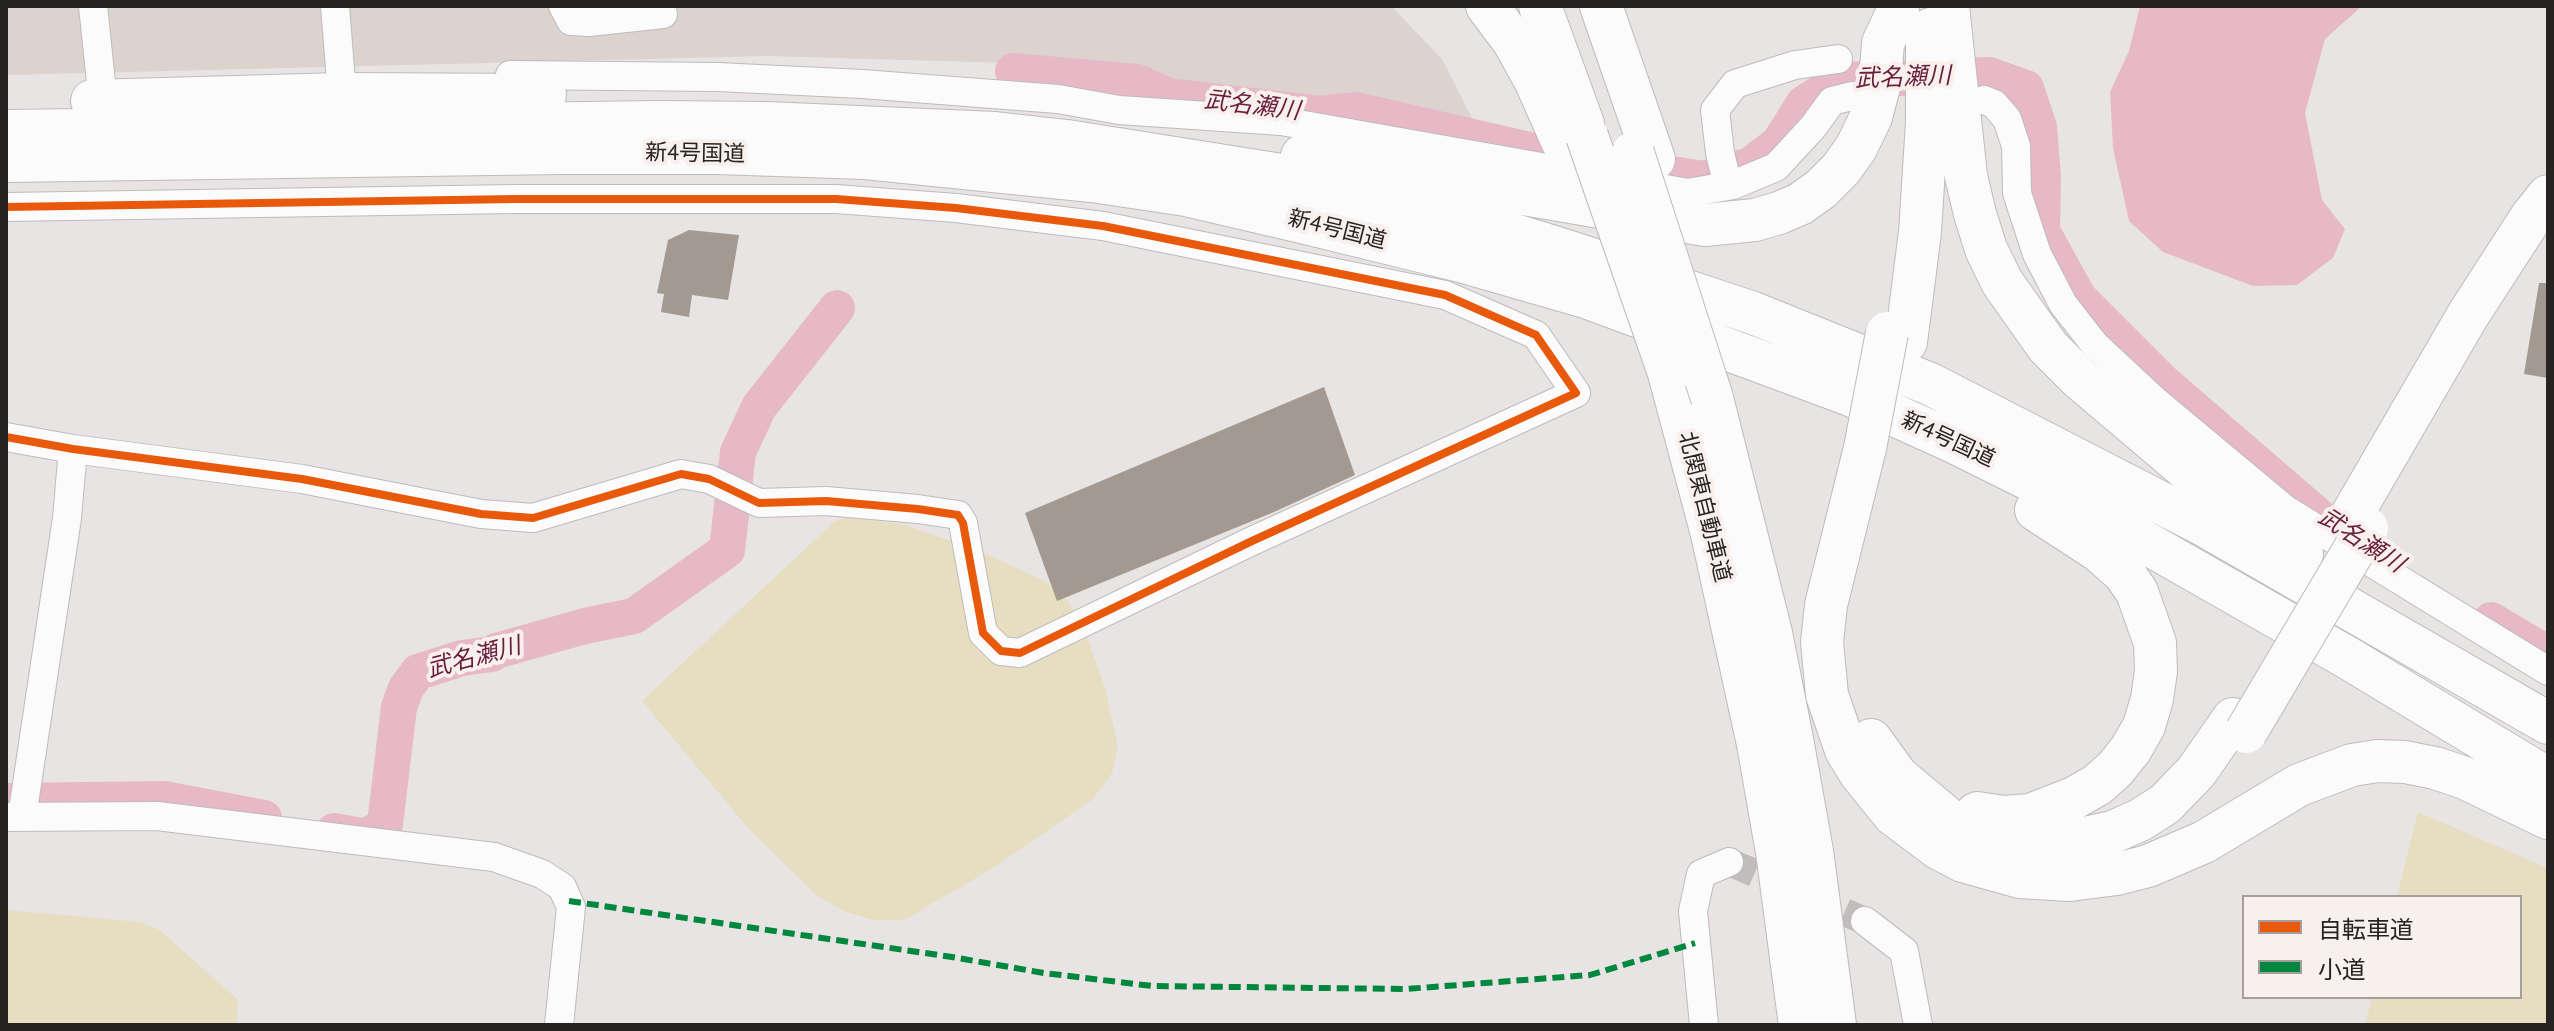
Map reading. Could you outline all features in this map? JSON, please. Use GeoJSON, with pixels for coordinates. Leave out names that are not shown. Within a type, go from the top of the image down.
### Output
{"type":"FeatureCollection","features":[{"type":"Feature","properties":{"kind":"highway"},"geometry":{"type":"LineString","coordinates":[[1487,6],[1514,42],[1575,140]]}},
{"type":"Feature","properties":{"kind":"highway"},"geometry":{"type":"LineString","coordinates":[[1540,6],[1575,140],[1659,372],[1697,533],[1735,632],[1777,852],[1800,1025]]}},
{"type":"Feature","properties":{"kind":"highway","name":"北関東自動車道"},"geometry":{"type":"LineString","coordinates":[[1577,6],[1643,156],[1720,408],[1792,739],[1812,851],[1835,1025]]}},
{"type":"Feature","properties":{"kind":"highway"},"geometry":{"type":"LineString","coordinates":[[1601,6],[1643,156]]}},
{"type":"Feature","properties":{"kind":"highway"},"geometry":{"type":"LineString","coordinates":[[1941,6],[1927,39],[1927,122],[1920,232],[1874,452],[1849,598],[1845,642],[1847,673],[1854,700],[1872,742],[1897,776],[1953,823],[2006,840],[2046,843],[2087,839],[2140,820],[2165,804],[2240,726]]}},
{"type":"Feature","properties":{"kind":"highway"},"geometry":{"type":"LineString","coordinates":[[1948,6],[1960,130],[1975,214],[1986,249],[2002,282],[2048,347],[2079,378],[2184,467],[2312,561],[2548,698]]}},
{"type":"Feature","properties":{"kind":"highway"},"geometry":{"type":"LineString","coordinates":[[1897,9],[1908,52],[1897,337]]}},
{"type":"Feature","properties":{"kind":"highway"},"geometry":{"type":"LineString","coordinates":[[1177,157],[1308,156],[1705,225],[1755,220],[1779,213],[1821,189],[1856,148],[1871,117],[1880,83],[1883,43],[1897,9]]}},
{"type":"Feature","properties":{"kind":"highway"},"geometry":{"type":"LineString","coordinates":[[6,102],[103,101],[342,85],[695,96],[901,111],[995,133]]}},
{"type":"Feature","properties":{"kind":"highway","name":"新4号国道"},"geometry":{"type":"LineString","coordinates":[[6,131],[767,123],[995,133],[1177,157],[1275,174],[1460,218],[1753,313],[1930,384],[2204,525],[2548,723]]}},
{"type":"Feature","properties":{"kind":"highway","name":"新4号国道"},"geometry":{"type":"LineString","coordinates":[[6,161],[717,153],[865,158],[1092,181],[1186,195],[1302,222],[1461,261],[1586,297],[1848,394],[2071,500],[2201,572],[2548,779]]}},
{"type":"Feature","properties":{"kind":"highway"},"geometry":{"type":"LineString","coordinates":[[6,186],[564,180],[1092,181]]}},
{"type":"Feature","properties":{"kind":"highway"},"geometry":{"type":"LineString","coordinates":[[1963,861],[2049,863],[2113,854],[2164,828],[2204,792],[2223,769],[2240,726],[2358,523],[2468,315],[2548,196]]}},
{"type":"Feature","properties":{"kind":"highway"},"geometry":{"type":"LineString","coordinates":[[2358,523],[2548,233]]}},
{"type":"Feature","properties":{"kind":"highway"},"geometry":{"type":"LineString","coordinates":[[1925,801],[1956,810],[2004,817],[2030,815],[2074,798],[2097,785],[2131,749],[2144,726],[2156,671],[2155,643],[2148,618],[2137,592],[2124,573],[2099,551],[1995,483],[1956,443]]}},
{"type":"Feature","properties":{"kind":"highway"},"geometry":{"type":"LineString","coordinates":[[1874,452],[1826,605],[1822,642],[1827,695],[1846,750],[1876,794],[1916,834],[1963,861],[2034,879],[2082,879],[2117,874],[2160,861],[2204,842],[2299,785],[2352,765],[2377,761],[2405,762],[2455,774],[2503,794],[2548,818]]}},
{"type":"Feature","properties":{"kind":"street"},"geometry":{"type":"LineString","coordinates":[[93,6],[103,101]]}},
{"type":"Feature","properties":{"kind":"street"},"geometry":{"type":"LineString","coordinates":[[335,6],[342,85],[718,77],[1043,98],[1119,110],[1281,121],[1688,193],[1728,186],[1776,167],[1832,101],[1852,96]]}},
{"type":"Feature","properties":{"kind":"street"},"geometry":{"type":"LineString","coordinates":[[563,6],[571,21],[663,14]]}},
{"type":"Feature","properties":{"kind":"street"},"geometry":{"type":"LineString","coordinates":[[1728,186],[1715,110],[1735,84],[1795,65],[1838,59]]}},
{"type":"Feature","properties":{"kind":"street"},"geometry":{"type":"LineString","coordinates":[[1984,100],[1994,104],[2007,119],[2016,146],[2017,193],[2037,254],[2063,304],[2095,345],[2166,410],[2286,510],[2548,671]]}},
{"type":"Feature","properties":{"kind":"street"},"geometry":{"type":"LineString","coordinates":[[6,207],[515,199],[836,199],[956,208],[1103,226],[1445,295],[1536,335],[1576,393],[1252,541],[1020,653],[1001,651],[983,633],[963,523],[958,515],[826,501],[759,503],[709,479],[681,474],[533,518],[481,514],[302,479],[73,449],[6,437]]}},
{"type":"Feature","properties":{"kind":"street"},"geometry":{"type":"LineString","coordinates":[[1290,263],[1302,222]]}},
{"type":"Feature","properties":{"kind":"street"},"geometry":{"type":"LineString","coordinates":[[73,449],[67,518],[14,817],[157,816],[494,857],[542,874],[562,887],[571,907],[559,1025]]}},
{"type":"Feature","properties":{"kind":"street"},"geometry":{"type":"LineString","coordinates":[[1704,1025],[1693,911],[1701,874],[1729,862]]}},
{"type":"Feature","properties":{"kind":"street"},"geometry":{"type":"LineString","coordinates":[[1865,921],[1904,951],[1918,1025]]}},
{"type":"Feature","properties":{"kind":"shaded area"},"geometry":{"type":"Polygon","coordinates":[[[6,6],[1391,6],[1442,59],[1477,128],[1353,104],[1011,63],[766,56],[6,75],[6,6]]]}},
{"type":"Feature","properties":{"kind":"shaded area"},"geometry":{"type":"Polygon","coordinates":[[[2140,6],[2362,6],[2325,39],[2305,113],[2322,200],[2345,229],[2333,258],[2297,285],[2253,286],[2163,252],[2129,221],[2113,148],[2110,92],[2129,51],[2140,6]]]}},
{"type":"Feature","properties":{"kind":"shaded area"},"geometry":{"type":"Polygon","coordinates":[[[850,517],[905,525],[977,550],[1043,580],[1068,601],[1084,628],[1105,688],[1118,747],[1112,773],[1092,800],[993,868],[904,920],[873,920],[843,911],[815,894],[748,828],[642,701],[835,521],[850,517]]]}},
{"type":"Feature","properties":{"kind":"shaded area"},"geometry":{"type":"Polygon","coordinates":[[[2418,812],[2548,868],[2548,1025],[2365,1025],[2372,999],[2522,999],[2522,895],[2397,895],[2418,812]]]}},
{"type":"Feature","properties":{"kind":"shaded area"},"geometry":{"type":"Polygon","coordinates":[[[6,910],[141,922],[160,930],[238,1000],[237,1025],[6,1025],[6,910]]]}},
{"type":"Feature","properties":{"kind":"building"},"geometry":{"type":"Polygon","coordinates":[[[689,230],[739,235],[728,300],[692,295],[689,317],[661,312],[664,294],[657,293],[668,240],[689,230]]]}},
{"type":"Feature","properties":{"kind":"building"},"geometry":{"type":"Polygon","coordinates":[[[2539,283],[2548,283],[2548,378],[2524,374],[2539,283]]]}},
{"type":"Feature","properties":{"kind":"building"},"geometry":{"type":"Polygon","coordinates":[[[1324,387],[1355,475],[1274,512],[1057,601],[1025,513],[1324,387]]]}},
{"type":"Feature","properties":{"kind":"waterway","name":"武名瀬川"},"geometry":{"type":"LineString","coordinates":[[1013,71],[1137,82],[1168,96],[1320,114],[1356,110],[1547,154],[1703,179],[1750,165],[1779,143],[1804,103],[1842,80],[1989,75],[2026,88],[2039,127],[2043,176],[2042,231],[2079,298],[2163,382],[2330,526],[2347,536]]}},
{"type":"Feature","properties":{"kind":"waterway","name":"武名瀬川"},"geometry":{"type":"LineString","coordinates":[[334,831],[367,837],[385,824],[399,707],[406,688],[418,672],[585,626],[634,616],[727,550],[738,452],[759,407],[837,308]]}},
{"type":"Feature","properties":{"kind":"waterway","name":"武名瀬川"},"geometry":{"type":"LineString","coordinates":[[2491,620],[2548,654]]}},
{"type":"Feature","properties":{"kind":"waterway","name":"武名瀬川"},"geometry":{"type":"LineString","coordinates":[[6,801],[164,799],[264,818]]}},
{"type":"Feature","properties":{"kind":"tunnel"},"geometry":{"type":"LineString","coordinates":[[1729,862],[1865,921]]}},
{"type":"Feature","properties":{"kind":"marked path"},"geometry":{"type":"LineString","coordinates":[[569,901],[1044,973],[1152,986],[1406,989],[1590,975],[1695,943]]}},
{"type":"Feature","properties":{"kind":"cycle path"},"geometry":{"type":"LineString","coordinates":[[6,207],[515,199],[836,199],[956,208],[1103,226],[1445,295],[1536,335],[1576,393],[1252,541],[1020,653],[1001,651],[983,633],[963,523],[958,515],[826,501],[759,503],[709,479],[681,474],[533,518],[481,514],[302,479],[73,449],[6,437]]}}]}
